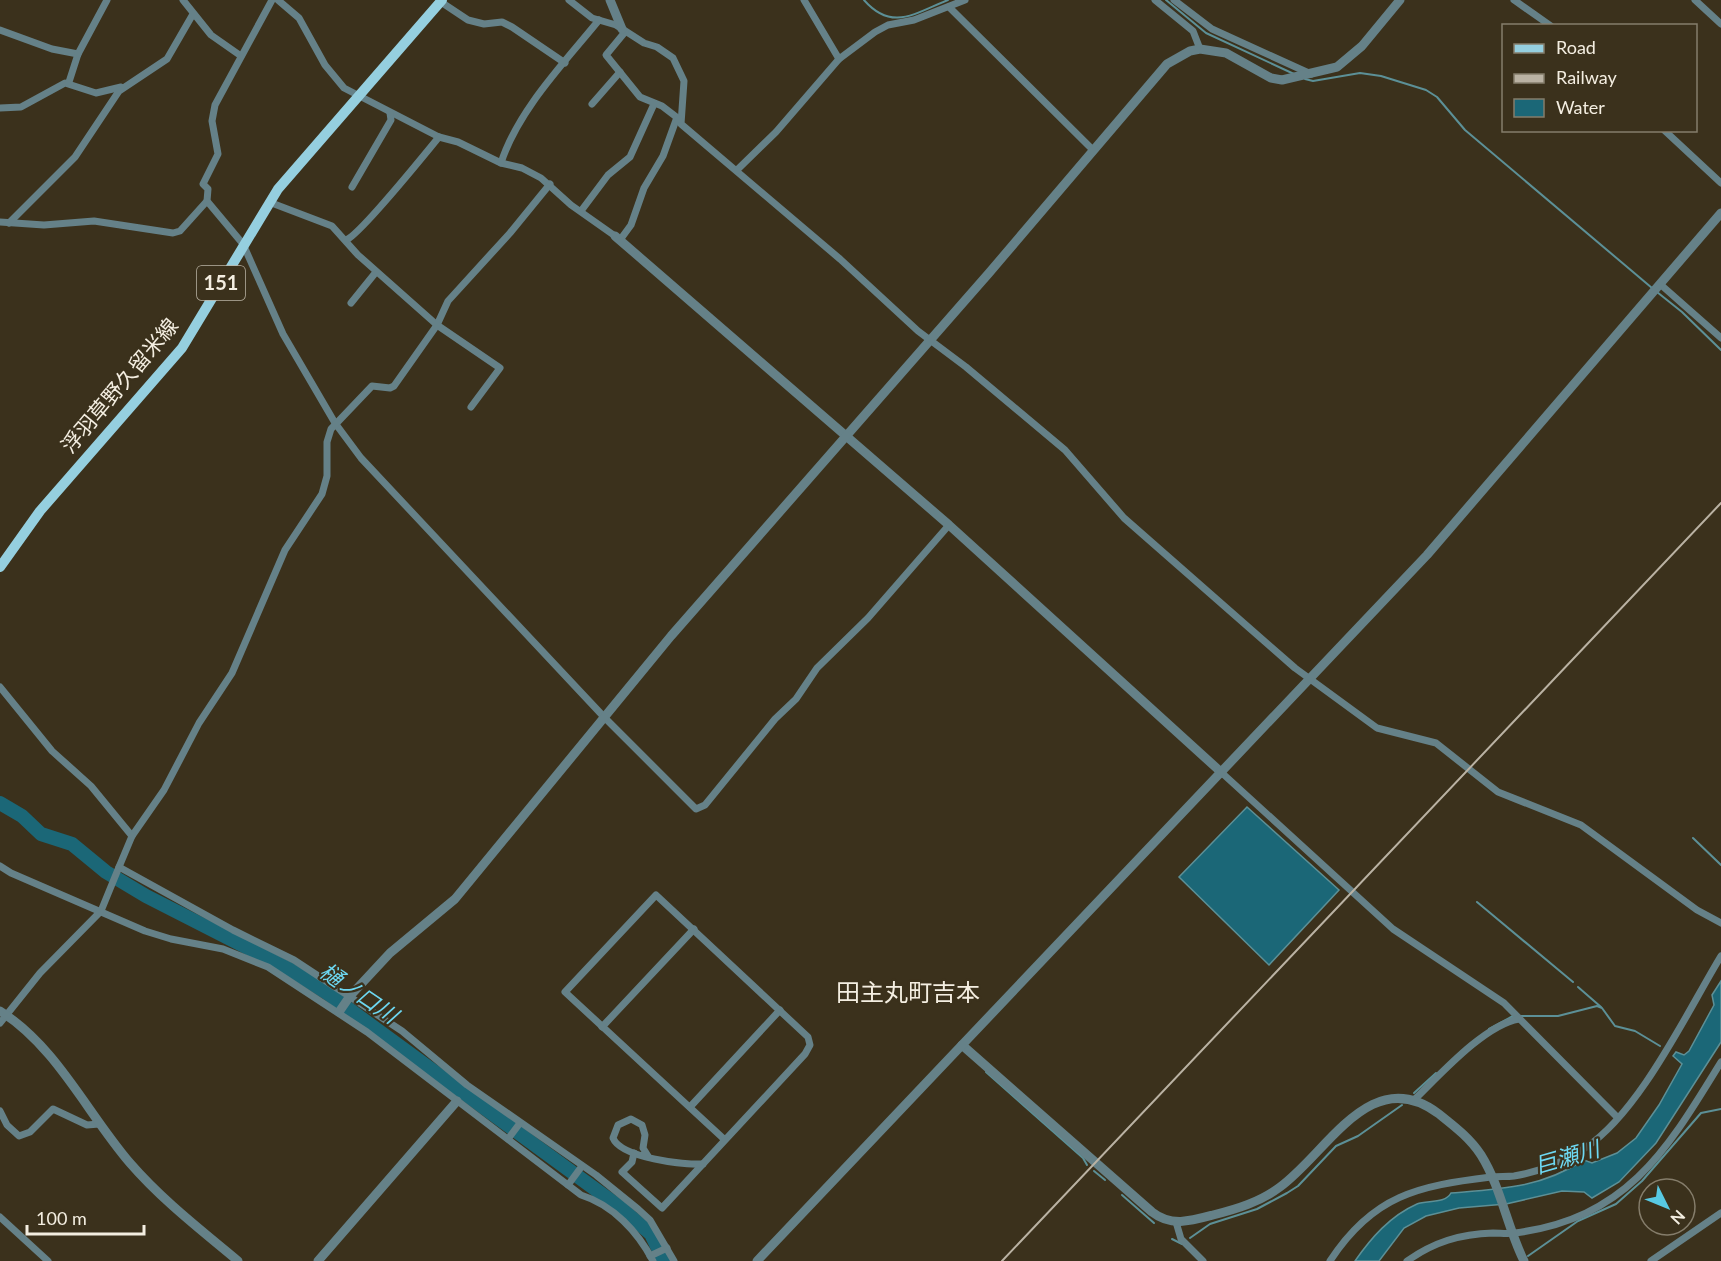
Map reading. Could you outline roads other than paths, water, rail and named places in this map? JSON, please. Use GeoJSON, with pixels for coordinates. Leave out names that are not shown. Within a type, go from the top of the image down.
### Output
{"type":"FeatureCollection","features":[{"type":"Feature","properties":{"kind":"main road","name":"浮羽草野久留米線"},"geometry":{"type":"LineString","coordinates":[[0,567],[40,511],[182,348],[268,202],[441,1]]}},
{"type":"Feature","properties":{"kind":"street"},"geometry":{"type":"LineString","coordinates":[[0,108],[21,106],[69,82],[78,54],[107,0]]}},
{"type":"Feature","properties":{"kind":"street"},"geometry":{"type":"LineString","coordinates":[[183,0],[211,34],[241,56]]}},
{"type":"Feature","properties":{"kind":"street"},"geometry":{"type":"LineString","coordinates":[[69,82],[100,93],[126,85],[162,64],[192,12],[191,0]]}},
{"type":"Feature","properties":{"kind":"street"},"geometry":{"type":"LineString","coordinates":[[0,222],[44,225],[94,221],[173,233],[180,231],[207,201],[208,189],[202,184],[218,154],[212,121],[215,105],[272,0]]}},
{"type":"Feature","properties":{"kind":"street"},"geometry":{"type":"LineString","coordinates":[[278,0],[299,18],[335,80],[390,113],[439,137],[458,142],[501,163],[522,168],[550,184],[571,205],[618,238],[949,525],[1394,929],[1425,952],[1492,994],[1531,1028],[1617,1117]]}},
{"type":"Feature","properties":{"kind":"street"},"geometry":{"type":"LineString","coordinates":[[569,0],[599,20],[616,24],[644,43],[665,51],[680,69],[684,97],[679,119],[676,120],[663,156],[644,188],[631,225],[618,238]]}},
{"type":"Feature","properties":{"kind":"street"},"geometry":{"type":"LineString","coordinates":[[610,0],[624,30]]}},
{"type":"Feature","properties":{"kind":"street"},"geometry":{"type":"LineString","coordinates":[[804,0],[839,59]]}},
{"type":"Feature","properties":{"kind":"street"},"geometry":{"type":"LineString","coordinates":[[736,170],[776,132],[839,59],[888,25],[914,20],[944,6],[964,0]]}},
{"type":"Feature","properties":{"kind":"street"},"geometry":{"type":"LineString","coordinates":[[1155,0],[1193,31],[1200,49]]}},
{"type":"Feature","properties":{"kind":"street"},"geometry":{"type":"LineString","coordinates":[[1174,0],[1212,29],[1309,74]]}},
{"type":"Feature","properties":{"kind":"street"},"geometry":{"type":"LineString","coordinates":[[340,1011],[349,997],[390,953],[455,899],[604,717],[1167,63],[1190,51],[1200,49],[1226,53],[1272,78],[1294,78],[1309,74],[1345,63],[1400,0]]}},
{"type":"Feature","properties":{"kind":"street"},"geometry":{"type":"LineString","coordinates":[[1514,0],[1548,24]]}},
{"type":"Feature","properties":{"kind":"street"},"geometry":{"type":"LineString","coordinates":[[1695,0],[1721,24]]}},
{"type":"Feature","properties":{"kind":"street"},"geometry":{"type":"LineString","coordinates":[[441,1],[468,20],[484,24],[502,22],[512,27],[564,63]]}},
{"type":"Feature","properties":{"kind":"street"},"geometry":{"type":"LineString","coordinates":[[944,6],[1093,150]]}},
{"type":"Feature","properties":{"kind":"street"},"geometry":{"type":"LineString","coordinates":[[501,163],[511,138],[564,63],[599,20]]}},
{"type":"Feature","properties":{"kind":"street"},"geometry":{"type":"LineString","coordinates":[[0,30],[52,50],[78,54]]}},
{"type":"Feature","properties":{"kind":"street"},"geometry":{"type":"LineString","coordinates":[[624,30],[606,55],[640,98],[679,119],[681,124],[930,340],[1065,450],[1124,518],[1310,679],[1377,728],[1436,743],[1498,792],[1581,825],[1697,910],[1721,923]]}},
{"type":"Feature","properties":{"kind":"street"},"geometry":{"type":"LineString","coordinates":[[592,104],[620,72]]}},
{"type":"Feature","properties":{"kind":"street"},"geometry":{"type":"LineString","coordinates":[[9,223],[75,157],[113,98],[126,85]]}},
{"type":"Feature","properties":{"kind":"street"},"geometry":{"type":"LineString","coordinates":[[581,211],[608,175],[630,157],[654,104]]}},
{"type":"Feature","properties":{"kind":"street"},"geometry":{"type":"LineString","coordinates":[[352,187],[390,120],[390,113]]}},
{"type":"Feature","properties":{"kind":"street"},"geometry":{"type":"LineString","coordinates":[[1666,132],[1721,183]]}},
{"type":"Feature","properties":{"kind":"street"},"geometry":{"type":"LineString","coordinates":[[346,240],[352,238],[368,222],[439,137]]}},
{"type":"Feature","properties":{"kind":"street"},"geometry":{"type":"LineString","coordinates":[[0,1023],[4,1013],[40,973],[101,911],[132,836],[164,790],[199,723],[232,673],[285,550],[322,494],[327,476],[327,442],[335,423],[372,386],[390,388],[394,386],[437,325],[448,301],[510,233],[550,184]]}},
{"type":"Feature","properties":{"kind":"street"},"geometry":{"type":"LineString","coordinates":[[207,201],[243,244],[282,334],[335,423],[361,458],[604,717],[696,809],[701,809],[775,719],[796,699],[817,668],[868,618],[949,525]]}},
{"type":"Feature","properties":{"kind":"street"},"geometry":{"type":"LineString","coordinates":[[268,202],[332,226],[376,272],[437,325],[500,368],[471,407]]}},
{"type":"Feature","properties":{"kind":"street"},"geometry":{"type":"LineString","coordinates":[[757,1261],[1452,529],[1721,213]]}},
{"type":"Feature","properties":{"kind":"street"},"geometry":{"type":"LineString","coordinates":[[351,303],[376,272]]}},
{"type":"Feature","properties":{"kind":"street"},"geometry":{"type":"LineString","coordinates":[[1660,285],[1721,338]]}},
{"type":"Feature","properties":{"kind":"street"},"geometry":{"type":"LineString","coordinates":[[0,687],[52,751],[91,786],[132,836]]}},
{"type":"Feature","properties":{"kind":"street"},"geometry":{"type":"LineString","coordinates":[[0,866],[11,873],[171,939],[223,949],[268,967],[340,1011],[457,1101],[632,1228],[652,1258],[666,1248]]}},
{"type":"Feature","properties":{"kind":"street"},"geometry":{"type":"LineString","coordinates":[[118,869],[294,960],[402,1031],[467,1085],[650,1220],[674,1261]]}},
{"type":"Feature","properties":{"kind":"street"},"geometry":{"type":"LineString","coordinates":[[634,1153],[632,1162],[622,1172],[662,1208],[805,1054],[810,1045],[808,1037],[656,895],[565,992],[725,1140]]}},
{"type":"Feature","properties":{"kind":"street"},"geometry":{"type":"LineString","coordinates":[[602,1027],[694,929]]}},
{"type":"Feature","properties":{"kind":"street"},"geometry":{"type":"LineString","coordinates":[[1330,1261],[1346,1239],[1370,1215],[1396,1197],[1415,1190],[1529,1173],[1568,1158],[1587,1147],[1617,1117],[1653,1069],[1721,956]]}},
{"type":"Feature","properties":{"kind":"street"},"geometry":{"type":"LineString","coordinates":[[690,1107],[780,1010]]}},
{"type":"Feature","properties":{"kind":"street"},"geometry":{"type":"LineString","coordinates":[[4,1013],[44,1048],[99,1125],[151,1186],[238,1261]]}},
{"type":"Feature","properties":{"kind":"street"},"geometry":{"type":"LineString","coordinates":[[1414,1100],[1484,1037],[1517,1016]]}},
{"type":"Feature","properties":{"kind":"street"},"geometry":{"type":"LineString","coordinates":[[962,1045],[1152,1212],[1167,1221],[1176,1222],[1238,1208],[1267,1196],[1294,1176],[1369,1104],[1391,1098],[1414,1100],[1435,1111],[1462,1133],[1480,1154],[1492,1178],[1524,1261]]}},
{"type":"Feature","properties":{"kind":"street"},"geometry":{"type":"LineString","coordinates":[[1407,1261],[1442,1241],[1461,1236],[1511,1231],[1564,1221],[1594,1209],[1624,1191],[1668,1146],[1721,1062]]}},
{"type":"Feature","properties":{"kind":"street"},"geometry":{"type":"LineString","coordinates":[[318,1261],[457,1101]]}},
{"type":"Feature","properties":{"kind":"street"},"geometry":{"type":"LineString","coordinates":[[0,1111],[12,1131],[19,1136],[30,1132],[53,1109],[87,1125],[99,1125]]}},
{"type":"Feature","properties":{"kind":"street"},"geometry":{"type":"LineString","coordinates":[[648,1156],[643,1148],[644,1128],[636,1120],[629,1119],[617,1126],[613,1138],[620,1148],[634,1153],[648,1156],[686,1164],[703,1164]]}},
{"type":"Feature","properties":{"kind":"street"},"geometry":{"type":"LineString","coordinates":[[508,1138],[519,1124]]}},
{"type":"Feature","properties":{"kind":"street"},"geometry":{"type":"LineString","coordinates":[[569,1184],[581,1168]]}},
{"type":"Feature","properties":{"kind":"street"},"geometry":{"type":"LineString","coordinates":[[1651,1261],[1721,1213]]}},
{"type":"Feature","properties":{"kind":"street"},"geometry":{"type":"LineString","coordinates":[[0,1216],[48,1261]]}},
{"type":"Feature","properties":{"kind":"street"},"geometry":{"type":"LineString","coordinates":[[1176,1222],[1181,1239],[1203,1261]]}},
{"type":"Feature","properties":{"kind":"water"},"geometry":{"type":"Polygon","coordinates":[[[1247,807],[1339,890],[1269,965],[1179,877],[1247,807]]]}},
{"type":"Feature","properties":{"kind":"water"},"geometry":{"type":"Polygon","coordinates":[[[1721,981],[1721,1042],[1656,1143],[1619,1182],[1592,1198],[1584,1192],[1562,1191],[1506,1204],[1459,1208],[1426,1216],[1404,1228],[1379,1261],[1355,1261],[1382,1228],[1417,1204],[1445,1199],[1451,1193],[1520,1186],[1536,1182],[1584,1160],[1592,1163],[1617,1153],[1636,1138],[1659,1105],[1682,1064],[1673,1056],[1676,1052],[1684,1055],[1689,1051],[1714,1005],[1712,995],[1721,981]]]}},
{"type":"Feature","properties":{"kind":"waterway"},"geometry":{"type":"LineString","coordinates":[[864,0],[874,10],[894,17],[914,14],[948,0]]}},
{"type":"Feature","properties":{"kind":"waterway"},"geometry":{"type":"LineString","coordinates":[[1166,0],[1206,33],[1294,74]]}},
{"type":"Feature","properties":{"kind":"waterway"},"geometry":{"type":"LineString","coordinates":[[1305,79],[1313,81],[1360,73],[1381,76],[1426,90],[1437,97],[1465,130],[1652,288]]}},
{"type":"Feature","properties":{"kind":"waterway"},"geometry":{"type":"LineString","coordinates":[[1657,292],[1682,312],[1721,350]]}},
{"type":"Feature","properties":{"kind":"waterway","name":"樋ノ口川"},"geometry":{"type":"LineString","coordinates":[[0,803],[22,816],[41,834],[72,844],[106,872],[146,896],[289,969],[327,993],[621,1208],[651,1234],[664,1261]]}},
{"type":"Feature","properties":{"kind":"waterway"},"geometry":{"type":"LineString","coordinates":[[1693,838],[1721,865]]}},
{"type":"Feature","properties":{"kind":"waterway"},"geometry":{"type":"LineString","coordinates":[[1477,902],[1573,982]]}},
{"type":"Feature","properties":{"kind":"waterway"},"geometry":{"type":"LineString","coordinates":[[1578,987],[1601,1007]]}},
{"type":"Feature","properties":{"kind":"waterway"},"geometry":{"type":"LineString","coordinates":[[1518,1016],[1558,1016],[1597,1006],[1602,1008],[1615,1026],[1635,1031],[1660,1046]]}},
{"type":"Feature","properties":{"kind":"waterway"},"geometry":{"type":"LineString","coordinates":[[1489,1029],[1513,1016]]}},
{"type":"Feature","properties":{"kind":"waterway"},"geometry":{"type":"LineString","coordinates":[[986,1072],[1083,1158],[1087,1165]]}},
{"type":"Feature","properties":{"kind":"waterway"},"geometry":{"type":"LineString","coordinates":[[1414,1093],[1436,1073]]}},
{"type":"Feature","properties":{"kind":"waterway"},"geometry":{"type":"LineString","coordinates":[[1190,1238],[1210,1224],[1257,1209],[1287,1193],[1298,1186],[1336,1146],[1358,1136],[1402,1105]]}},
{"type":"Feature","properties":{"kind":"waterway"},"geometry":{"type":"LineString","coordinates":[[1528,1256],[1578,1221],[1616,1204],[1642,1181],[1701,1113],[1721,1109]]}},
{"type":"Feature","properties":{"kind":"waterway"},"geometry":{"type":"LineString","coordinates":[[1094,1171],[1105,1180]]}},
{"type":"Feature","properties":{"kind":"waterway"},"geometry":{"type":"LineString","coordinates":[[1122,1195],[1154,1223]]}},
{"type":"Feature","properties":{"kind":"waterway"},"geometry":{"type":"LineString","coordinates":[[1172,1239],[1182,1244]]}},
{"type":"Feature","properties":{"kind":"railway"},"geometry":{"type":"LineString","coordinates":[[1002,1261],[1721,503]]}},
{"type":"Feature","properties":{"kind":"district","name":"田主丸町吉本"},"geometry":{"type":"Point","coordinates":[908,993]}},
{"type":"Feature","properties":{"kind":"water label","name":"巨瀬川"},"geometry":{"type":"Point","coordinates":[1567,1157]}}]}
